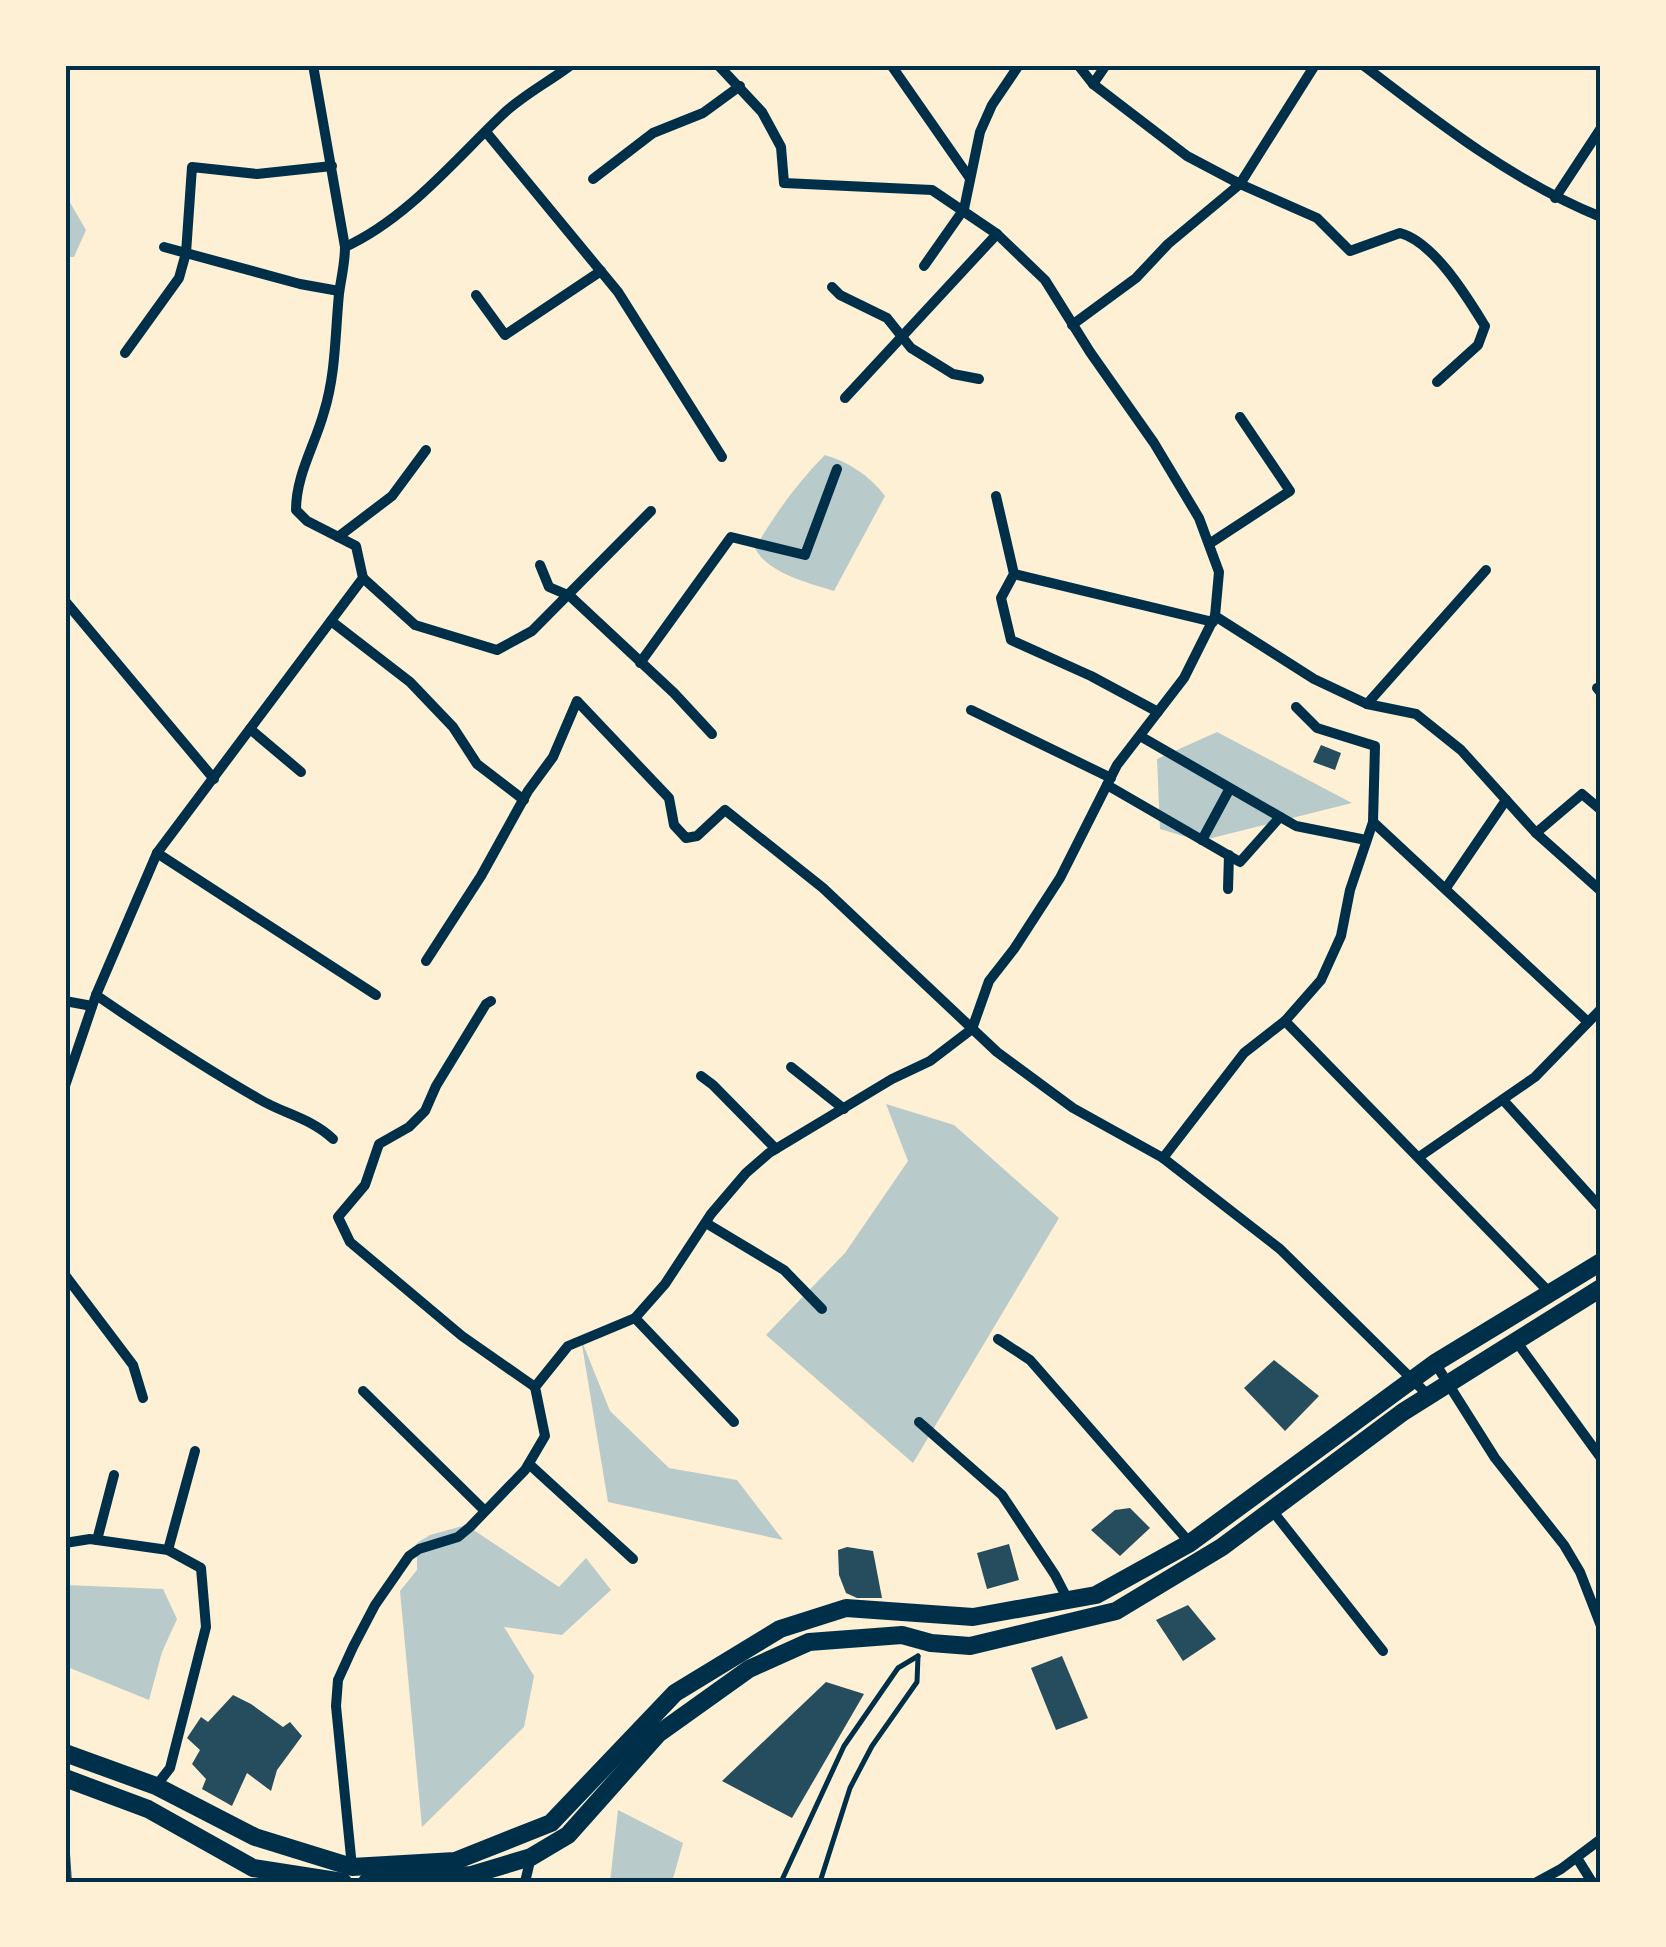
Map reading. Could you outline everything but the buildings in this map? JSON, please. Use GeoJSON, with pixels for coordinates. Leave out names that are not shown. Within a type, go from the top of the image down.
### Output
{"type":"FeatureCollection","features":[{"type":"Feature","properties":{"kind":"main road"},"geometry":{"type":"LineString","coordinates":[[65,1778],[148,1810],[254,1868],[348,1875],[454,1861],[551,1824],[675,1694],[780,1629],[846,1608],[973,1618],[1096,1596],[1190,1543],[1435,1363],[1601,1262]]}},
{"type":"Feature","properties":{"kind":"main road"},"geometry":{"type":"LineString","coordinates":[[367,1882],[470,1876],[532,1858],[568,1835],[658,1734],[749,1669],[809,1642],[902,1635],[931,1643],[970,1646],[1116,1611],[1222,1547],[1270,1508],[1429,1396],[1601,1288]]}},
{"type":"Feature","properties":{"kind":"main road"},"geometry":{"type":"LineString","coordinates":[[65,1753],[156,1786],[255,1837],[348,1875]]}},
{"type":"Feature","properties":{"kind":"street"},"geometry":{"type":"LineString","coordinates":[[313,65],[344,247],[336,357],[296,496],[296,510],[306,522],[356,546],[363,578],[415,625],[497,650],[532,630],[570,596],[651,511]]}},
{"type":"Feature","properties":{"kind":"street"},"geometry":{"type":"LineString","coordinates":[[344,247],[371,235],[463,156],[503,114],[571,65]]}},
{"type":"Feature","properties":{"kind":"street"},"geometry":{"type":"LineString","coordinates":[[535,1387],[568,1346],[635,1318],[665,1284],[746,1173],[776,1148],[930,1061],[972,1029],[988,980],[1014,950],[1060,878],[1109,781],[1184,678],[1214,619],[1219,572],[1198,518],[1154,443],[1045,280],[997,234],[932,190],[784,183],[781,146],[762,112],[718,65]]}},
{"type":"Feature","properties":{"kind":"street"},"geometry":{"type":"LineString","coordinates":[[890,65],[970,177]]}},
{"type":"Feature","properties":{"kind":"street"},"geometry":{"type":"LineString","coordinates":[[924,266],[964,209],[980,132],[992,105],[1019,65]]}},
{"type":"Feature","properties":{"kind":"street"},"geometry":{"type":"LineString","coordinates":[[1078,65],[1093,84],[1188,156],[1317,218],[1350,251],[1400,233],[1415,238],[1443,267],[1485,326],[1478,346],[1437,382]]}},
{"type":"Feature","properties":{"kind":"street"},"geometry":{"type":"LineString","coordinates":[[1093,84],[1106,65]]}},
{"type":"Feature","properties":{"kind":"street"},"geometry":{"type":"LineString","coordinates":[[1072,324],[1136,278],[1168,244],[1240,184],[1315,65]]}},
{"type":"Feature","properties":{"kind":"street"},"geometry":{"type":"LineString","coordinates":[[1364,65],[1425,115],[1555,198],[1601,218]]}},
{"type":"Feature","properties":{"kind":"street"},"geometry":{"type":"LineString","coordinates":[[593,179],[654,133],[703,113],[740,86]]}},
{"type":"Feature","properties":{"kind":"street"},"geometry":{"type":"LineString","coordinates":[[1555,198],[1601,128]]}},
{"type":"Feature","properties":{"kind":"street"},"geometry":{"type":"LineString","coordinates":[[486,132],[618,292],[722,457]]}},
{"type":"Feature","properties":{"kind":"street"},"geometry":{"type":"LineString","coordinates":[[125,353],[180,278],[186,253],[192,167],[257,174],[332,166]]}},
{"type":"Feature","properties":{"kind":"street"},"geometry":{"type":"LineString","coordinates":[[845,398],[997,234]]}},
{"type":"Feature","properties":{"kind":"street"},"geometry":{"type":"LineString","coordinates":[[164,247],[339,291]]}},
{"type":"Feature","properties":{"kind":"street"},"geometry":{"type":"LineString","coordinates":[[476,294],[504,335],[601,272]]}},
{"type":"Feature","properties":{"kind":"street"},"geometry":{"type":"LineString","coordinates":[[832,287],[840,295],[887,318],[911,348],[953,374],[978,380]]}},
{"type":"Feature","properties":{"kind":"street"},"geometry":{"type":"LineString","coordinates":[[1209,544],[1290,491],[1240,417]]}},
{"type":"Feature","properties":{"kind":"street"},"geometry":{"type":"LineString","coordinates":[[338,536],[392,496],[426,450]]}},
{"type":"Feature","properties":{"kind":"street"},"geometry":{"type":"LineString","coordinates":[[640,663],[731,537],[806,555],[837,469]]}},
{"type":"Feature","properties":{"kind":"street"},"geometry":{"type":"LineString","coordinates":[[996,496],[1014,574],[1002,598],[1011,640],[1158,712]]}},
{"type":"Feature","properties":{"kind":"street"},"geometry":{"type":"LineString","coordinates":[[540,565],[549,587],[570,596],[712,734]]}},
{"type":"Feature","properties":{"kind":"street"},"geometry":{"type":"LineString","coordinates":[[1368,704],[1486,570]]}},
{"type":"Feature","properties":{"kind":"street"},"geometry":{"type":"LineString","coordinates":[[1014,574],[1214,619],[1314,679],[1368,704],[1416,714],[1462,750],[1536,833],[1601,891]]}},
{"type":"Feature","properties":{"kind":"street"},"geometry":{"type":"LineString","coordinates":[[65,1086],[94,1001],[157,852],[363,578]]}},
{"type":"Feature","properties":{"kind":"street"},"geometry":{"type":"LineString","coordinates":[[65,601],[214,778]]}},
{"type":"Feature","properties":{"kind":"street"},"geometry":{"type":"LineString","coordinates":[[330,620],[410,682],[453,727],[477,764],[524,800]]}},
{"type":"Feature","properties":{"kind":"street"},"geometry":{"type":"LineString","coordinates":[[426,961],[553,757],[577,702],[669,798],[674,826],[686,838],[697,836],[725,810],[823,888],[972,1029],[1073,1108],[1162,1158],[1280,1249],[1429,1396]]}},
{"type":"Feature","properties":{"kind":"street"},"geometry":{"type":"LineString","coordinates":[[1162,1158],[1244,1053],[1285,1022],[1321,980],[1341,936],[1373,822],[1374,746],[1317,728],[1296,707]]}},
{"type":"Feature","properties":{"kind":"street"},"geometry":{"type":"LineString","coordinates":[[971,710],[1109,781],[1240,862],[1280,817]]}},
{"type":"Feature","properties":{"kind":"street"},"geometry":{"type":"LineString","coordinates":[[250,729],[301,772]]}},
{"type":"Feature","properties":{"kind":"street"},"geometry":{"type":"LineString","coordinates":[[1140,736],[1296,826],[1366,840]]}},
{"type":"Feature","properties":{"kind":"street"},"geometry":{"type":"LineString","coordinates":[[1202,840],[1229,790]]}},
{"type":"Feature","properties":{"kind":"street"},"geometry":{"type":"LineString","coordinates":[[1536,833],[1582,794],[1601,810]]}},
{"type":"Feature","properties":{"kind":"street"},"geometry":{"type":"LineString","coordinates":[[1446,888],[1506,800]]}},
{"type":"Feature","properties":{"kind":"street"},"geometry":{"type":"LineString","coordinates":[[1373,822],[1588,1022]]}},
{"type":"Feature","properties":{"kind":"street"},"geometry":{"type":"LineString","coordinates":[[157,852],[376,995]]}},
{"type":"Feature","properties":{"kind":"street"},"geometry":{"type":"LineString","coordinates":[[1228,889],[1229,855]]}},
{"type":"Feature","properties":{"kind":"street"},"geometry":{"type":"LineString","coordinates":[[65,1001],[94,1001],[265,1103],[310,1120],[334,1139]]}},
{"type":"Feature","properties":{"kind":"street"},"geometry":{"type":"LineString","coordinates":[[348,1875],[336,1706],[338,1680],[375,1605],[408,1556],[419,1548],[458,1536],[529,1464],[545,1436],[535,1387],[462,1336],[350,1242],[338,1217],[366,1185],[379,1144],[409,1127],[426,1111],[436,1086],[491,1001]]}},
{"type":"Feature","properties":{"kind":"street"},"geometry":{"type":"LineString","coordinates":[[1419,1156],[1535,1078],[1601,1010]]}},
{"type":"Feature","properties":{"kind":"street"},"geometry":{"type":"LineString","coordinates":[[1285,1022],[1551,1294]]}},
{"type":"Feature","properties":{"kind":"street"},"geometry":{"type":"LineString","coordinates":[[791,1068],[844,1109]]}},
{"type":"Feature","properties":{"kind":"street"},"geometry":{"type":"LineString","coordinates":[[700,1076],[714,1085],[776,1148]]}},
{"type":"Feature","properties":{"kind":"street"},"geometry":{"type":"LineString","coordinates":[[1504,1101],[1601,1208]]}},
{"type":"Feature","properties":{"kind":"street"},"geometry":{"type":"LineString","coordinates":[[706,1223],[784,1270],[822,1309]]}},
{"type":"Feature","properties":{"kind":"street"},"geometry":{"type":"LineString","coordinates":[[65,1275],[132,1364],[143,1398]]}},
{"type":"Feature","properties":{"kind":"street"},"geometry":{"type":"LineString","coordinates":[[635,1318],[734,1422]]}},
{"type":"Feature","properties":{"kind":"street"},"geometry":{"type":"LineString","coordinates":[[998,1339],[1030,1360],[1190,1543]]}},
{"type":"Feature","properties":{"kind":"street"},"geometry":{"type":"LineString","coordinates":[[1516,1341],[1601,1458]]}},
{"type":"Feature","properties":{"kind":"street"},"geometry":{"type":"LineString","coordinates":[[1435,1363],[1496,1458],[1564,1545],[1580,1572],[1601,1626]]}},
{"type":"Feature","properties":{"kind":"street"},"geometry":{"type":"LineString","coordinates":[[363,1391],[484,1510]]}},
{"type":"Feature","properties":{"kind":"street"},"geometry":{"type":"LineString","coordinates":[[919,1422],[1002,1495],[1068,1600]]}},
{"type":"Feature","properties":{"kind":"street"},"geometry":{"type":"LineString","coordinates":[[168,1550],[195,1451]]}},
{"type":"Feature","properties":{"kind":"street"},"geometry":{"type":"LineString","coordinates":[[529,1464],[633,1559]]}},
{"type":"Feature","properties":{"kind":"street"},"geometry":{"type":"LineString","coordinates":[[96,1540],[114,1475]]}},
{"type":"Feature","properties":{"kind":"street"},"geometry":{"type":"LineString","coordinates":[[1270,1508],[1383,1651]]}},
{"type":"Feature","properties":{"kind":"street"},"geometry":{"type":"LineString","coordinates":[[65,1543],[96,1540],[168,1550],[201,1568],[206,1627],[170,1768],[156,1786]]}},
{"type":"Feature","properties":{"kind":"street"},"geometry":{"type":"LineString","coordinates":[[1537,1882],[1601,1839]]}},
{"type":"Feature","properties":{"kind":"street"},"geometry":{"type":"LineString","coordinates":[[525,1882],[532,1858]]}},
{"type":"Feature","properties":{"kind":"street"},"geometry":{"type":"LineString","coordinates":[[1577,1858],[1592,1882]]}},
{"type":"Feature","properties":{"kind":"lane"},"geometry":{"type":"LineString","coordinates":[[781,1882],[844,1746],[898,1668],[918,1656],[917,1682],[872,1746],[850,1788],[820,1882]]}},
{"type":"Feature","properties":{"kind":"shaded area"},"geometry":{"type":"Polygon","coordinates":[[[65,194],[86,230],[74,257],[65,257],[65,194]]]}},
{"type":"Feature","properties":{"kind":"shaded area"},"geometry":{"type":"Polygon","coordinates":[[[825,455],[858,471],[885,496],[834,591],[779,570],[755,548],[787,499],[825,455]]]}},
{"type":"Feature","properties":{"kind":"shaded area"},"geometry":{"type":"Polygon","coordinates":[[[1217,732],[1352,803],[1200,841],[1160,829],[1157,759],[1217,732]]]}},
{"type":"Feature","properties":{"kind":"shaded area"},"geometry":{"type":"Polygon","coordinates":[[[886,1104],[954,1125],[1059,1218],[913,1463],[766,1335],[845,1253],[908,1161],[886,1104]]]}},
{"type":"Feature","properties":{"kind":"shaded area"},"geometry":{"type":"Polygon","coordinates":[[[581,1339],[610,1411],[669,1468],[737,1480],[783,1540],[608,1502],[581,1339]]]}},
{"type":"Feature","properties":{"kind":"shaded area"},"geometry":{"type":"Polygon","coordinates":[[[466,1525],[559,1587],[586,1558],[611,1590],[562,1635],[504,1627],[534,1676],[524,1727],[422,1827],[400,1591],[417,1570],[417,1543],[430,1535],[466,1525]]]}},
{"type":"Feature","properties":{"kind":"shaded area"},"geometry":{"type":"Polygon","coordinates":[[[65,1585],[163,1589],[177,1619],[162,1652],[149,1700],[65,1666],[65,1585]]]}},
{"type":"Feature","properties":{"kind":"shaded area"},"geometry":{"type":"Polygon","coordinates":[[[618,1810],[683,1843],[672,1882],[610,1882],[618,1810]]]}}]}
